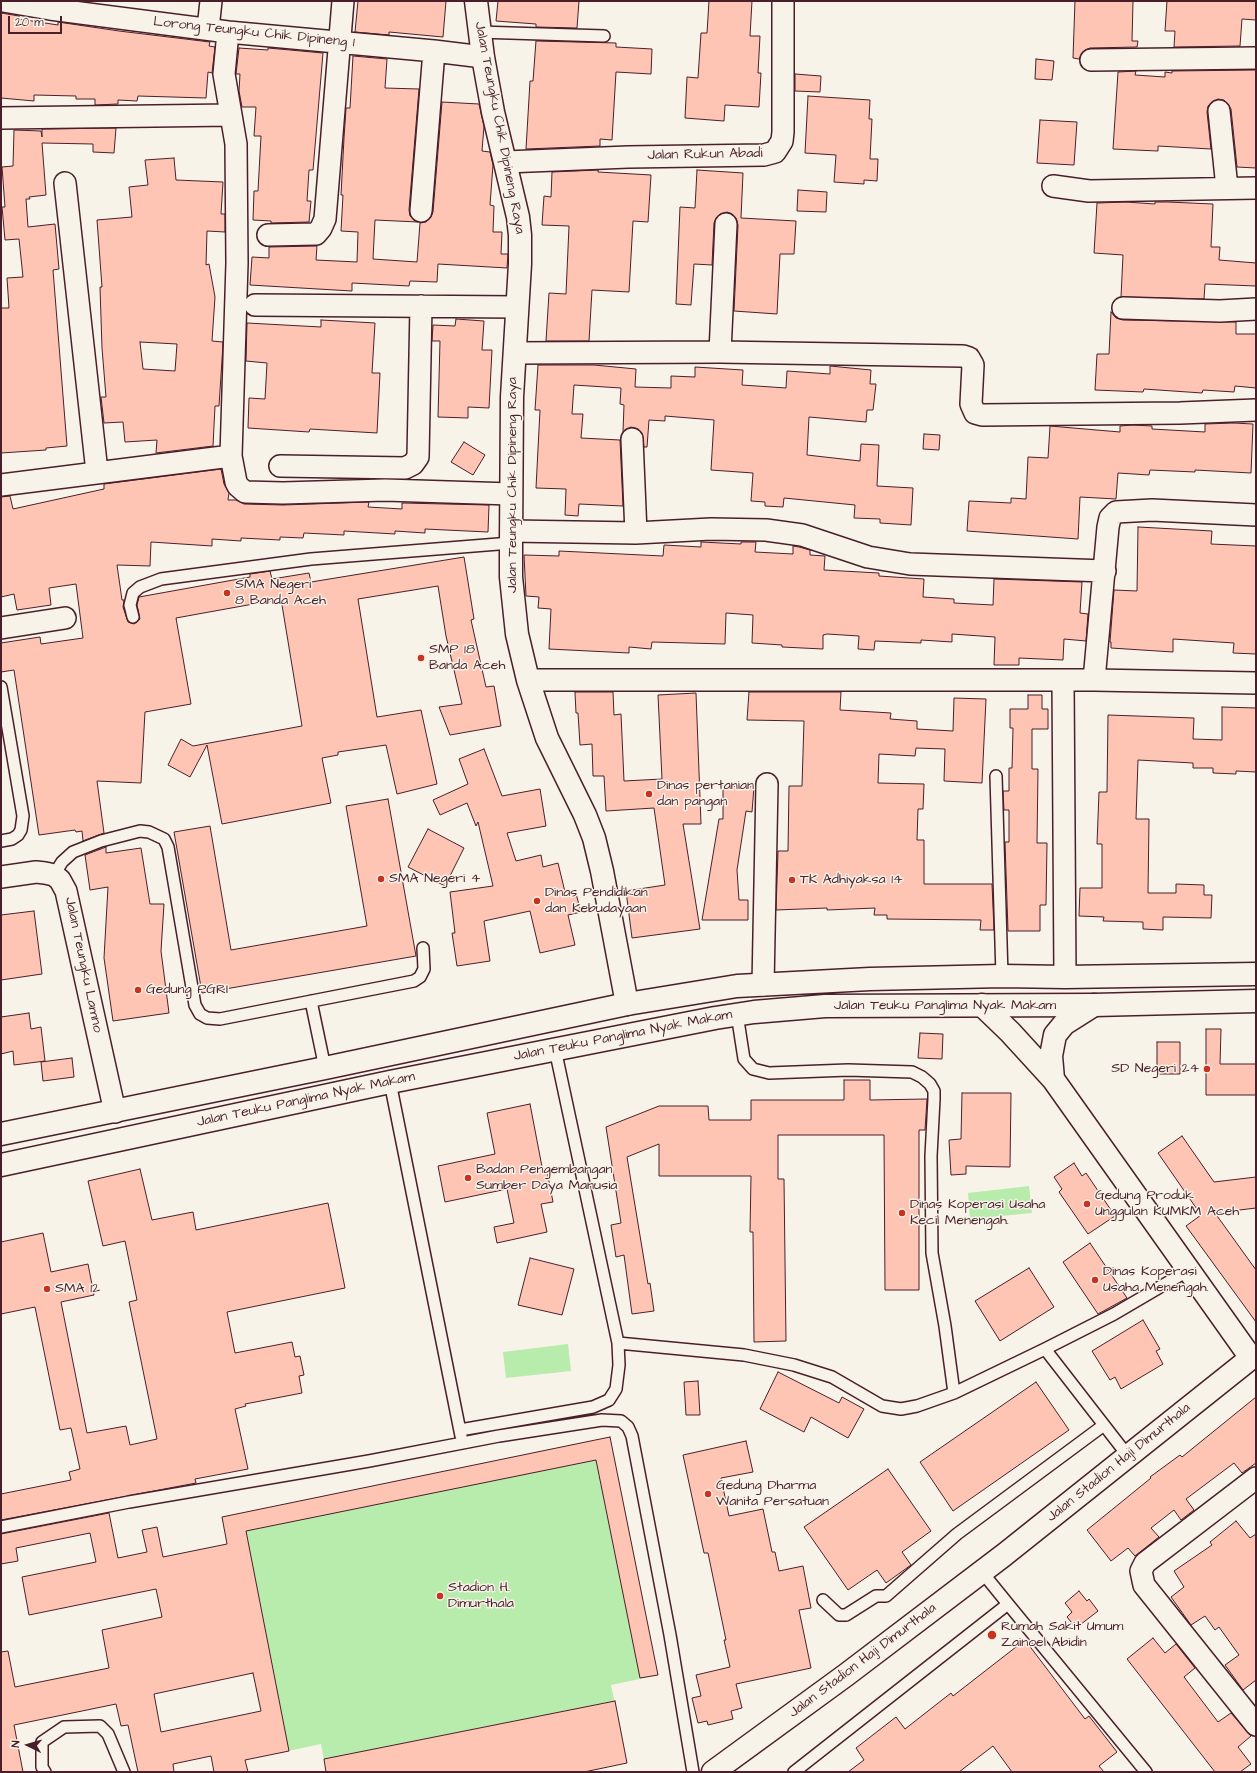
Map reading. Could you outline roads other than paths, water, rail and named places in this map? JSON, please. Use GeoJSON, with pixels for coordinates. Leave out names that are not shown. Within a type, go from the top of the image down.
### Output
{"type":"FeatureCollection","features":[{"type":"Feature","properties":{"kind":"main road","name":"Jalan Teungku Chik Dipineng Raya"},"geometry":{"type":"LineString","coordinates":[[476,1],[479,32],[493,112],[506,162],[518,217],[520,235],[512,396],[511,494],[511,577],[517,634],[528,680],[547,738],[585,815],[594,838],[602,871],[627,1004]]}},
{"type":"Feature","properties":{"kind":"main road","name":"Jalan Teuku Panglima Nyak Makam"},"geometry":{"type":"LineString","coordinates":[[1,1134],[115,1112],[627,1004],[737,986],[870,979],[1002,976],[1065,977],[1256,974]]}},
{"type":"Feature","properties":{"kind":"main road","name":"Jalan Teuku Panglima Nyak Makam"},"geometry":{"type":"LineString","coordinates":[[1,1165],[390,1082],[737,1014],[825,1006],[1094,1005],[1256,1001]]}},
{"type":"Feature","properties":{"kind":"main road","name":"Jalan Stadion Haji Dimurthala"},"geometry":{"type":"LineString","coordinates":[[713,1772],[846,1675],[982,1572],[1128,1456],[1254,1360],[1053,1079],[1010,1032],[982,1005]]}},
{"type":"Feature","properties":{"kind":"main road"},"geometry":{"type":"LineString","coordinates":[[1053,1079],[1051,1056],[1055,1036],[1064,1024],[1094,1005]]}},
{"type":"Feature","properties":{"kind":"street","name":"Lorong Teungku Chik Dipineng 1"},"geometry":{"type":"LineString","coordinates":[[3,1],[50,9],[218,31],[483,57]]}},
{"type":"Feature","properties":{"kind":"street"},"geometry":{"type":"LineString","coordinates":[[211,1],[218,31],[236,144],[237,255],[234,400],[231,456],[236,482],[245,492],[283,493],[385,490],[511,494]]}},
{"type":"Feature","properties":{"kind":"street"},"geometry":{"type":"LineString","coordinates":[[268,235],[316,234],[321,228],[325,219],[343,1]]}},
{"type":"Feature","properties":{"kind":"street","name":"Jalan Rukun Abadi"},"geometry":{"type":"LineString","coordinates":[[506,162],[628,157],[764,155],[775,152],[782,140],[783,132],[783,1]]}},
{"type":"Feature","properties":{"kind":"street"},"geometry":{"type":"LineString","coordinates":[[421,211],[434,51]]}},
{"type":"Feature","properties":{"kind":"street"},"geometry":{"type":"LineString","coordinates":[[1091,60],[1256,58]]}},
{"type":"Feature","properties":{"kind":"street"},"geometry":{"type":"LineString","coordinates":[[1219,111],[1227,188]]}},
{"type":"Feature","properties":{"kind":"street"},"geometry":{"type":"LineString","coordinates":[[1,118],[231,115]]}},
{"type":"Feature","properties":{"kind":"street"},"geometry":{"type":"LineString","coordinates":[[65,183],[97,472]]}},
{"type":"Feature","properties":{"kind":"street"},"geometry":{"type":"LineString","coordinates":[[1053,186],[1089,191],[1256,188]]}},
{"type":"Feature","properties":{"kind":"street"},"geometry":{"type":"LineString","coordinates":[[720,352],[726,224]]}},
{"type":"Feature","properties":{"kind":"street"},"geometry":{"type":"LineString","coordinates":[[256,305],[517,307]]}},
{"type":"Feature","properties":{"kind":"street"},"geometry":{"type":"LineString","coordinates":[[280,466],[405,468],[413,464],[418,457],[421,306]]}},
{"type":"Feature","properties":{"kind":"street"},"geometry":{"type":"LineString","coordinates":[[1123,308],[1220,311],[1256,310]]}},
{"type":"Feature","properties":{"kind":"street"},"geometry":{"type":"LineString","coordinates":[[514,353],[720,352],[963,356],[969,358],[973,365],[971,404],[975,412],[982,415],[1180,413],[1256,410]]}},
{"type":"Feature","properties":{"kind":"street"},"geometry":{"type":"LineString","coordinates":[[632,439],[636,533]]}},
{"type":"Feature","properties":{"kind":"street"},"geometry":{"type":"LineString","coordinates":[[1,485],[231,456]]}},
{"type":"Feature","properties":{"kind":"street"},"geometry":{"type":"LineString","coordinates":[[1094,680],[1110,518],[1116,512],[1159,510],[1256,515]]}},
{"type":"Feature","properties":{"kind":"street"},"geometry":{"type":"LineString","coordinates":[[511,537],[711,529],[766,530],[802,535],[868,557],[910,564],[1105,571]]}},
{"type":"Feature","properties":{"kind":"street"},"geometry":{"type":"LineString","coordinates":[[1,628],[65,618]]}},
{"type":"Feature","properties":{"kind":"street"},"geometry":{"type":"LineString","coordinates":[[528,680],[1094,680],[1256,683]]}},
{"type":"Feature","properties":{"kind":"street"},"geometry":{"type":"LineString","coordinates":[[1063,681],[1065,977]]}},
{"type":"Feature","properties":{"kind":"street"},"geometry":{"type":"LineString","coordinates":[[763,985],[767,784]]}},
{"type":"Feature","properties":{"kind":"street"},"geometry":{"type":"LineString","coordinates":[[1,877],[36,872],[54,875]]}},
{"type":"Feature","properties":{"kind":"street","name":"Jalan Teungku Lamno"},"geometry":{"type":"LineString","coordinates":[[54,875],[60,880],[66,891],[115,1112]]}},
{"type":"Feature","properties":{"kind":"street"},"geometry":{"type":"LineString","coordinates":[[1253,1488],[1145,1563],[1141,1571],[1144,1585],[1256,1725]]}},
{"type":"Feature","properties":{"kind":"lane"},"geometry":{"type":"LineString","coordinates":[[479,32],[604,36]]}},
{"type":"Feature","properties":{"kind":"lane"},"geometry":{"type":"LineString","coordinates":[[133,617],[130,605],[133,593],[140,586],[161,579],[311,559],[511,537]]}},
{"type":"Feature","properties":{"kind":"lane"},"geometry":{"type":"LineString","coordinates":[[1,687],[23,816],[21,830],[18,835],[12,839],[1,841]]}},
{"type":"Feature","properties":{"kind":"lane"},"geometry":{"type":"LineString","coordinates":[[996,776],[1002,976]]}},
{"type":"Feature","properties":{"kind":"lane"},"geometry":{"type":"LineString","coordinates":[[54,875],[62,862],[73,852],[101,841],[140,831],[149,832],[164,839],[168,847],[195,1005],[200,1014],[207,1018],[220,1019],[414,981],[420,977],[424,969],[423,948]]}},
{"type":"Feature","properties":{"kind":"lane"},"geometry":{"type":"LineString","coordinates":[[311,1001],[325,1068]]}},
{"type":"Feature","properties":{"kind":"lane"},"geometry":{"type":"LineString","coordinates":[[737,1014],[744,1059],[753,1069],[769,1073],[848,1070],[912,1072],[922,1077],[930,1084],[934,1091],[931,1156],[932,1253],[945,1326],[954,1393]]}},
{"type":"Feature","properties":{"kind":"lane"},"geometry":{"type":"LineString","coordinates":[[460,1430],[593,1407],[609,1400],[616,1389],[619,1365],[618,1343],[555,1049]]}},
{"type":"Feature","properties":{"kind":"lane"},"geometry":{"type":"LineString","coordinates":[[390,1082],[462,1442]]}},
{"type":"Feature","properties":{"kind":"lane"},"geometry":{"type":"LineString","coordinates":[[618,1343],[744,1355],[794,1364],[832,1377],[882,1406],[901,1409],[917,1406],[954,1393],[1114,1314],[1189,1270]]}},
{"type":"Feature","properties":{"kind":"lane"},"geometry":{"type":"LineString","coordinates":[[1045,1349],[1128,1456]]}},
{"type":"Feature","properties":{"kind":"lane"},"geometry":{"type":"LineString","coordinates":[[1,1527],[129,1502],[369,1461],[462,1442],[602,1420],[620,1421],[628,1427],[632,1436],[670,1635],[693,1772]]}},
{"type":"Feature","properties":{"kind":"lane"},"geometry":{"type":"LineString","coordinates":[[823,1600],[839,1615],[846,1615],[876,1596],[886,1596],[957,1534],[1104,1425]]}},
{"type":"Feature","properties":{"kind":"lane"},"geometry":{"type":"LineString","coordinates":[[982,1572],[1146,1772]]}},
{"type":"Feature","properties":{"kind":"lane"},"geometry":{"type":"LineString","coordinates":[[794,1772],[1008,1604]]}},
{"type":"Feature","properties":{"kind":"lane"},"geometry":{"type":"LineString","coordinates":[[44,1772],[42,1767],[42,1742],[64,1728],[100,1726],[108,1734],[124,1772]]}},
{"type":"Feature","properties":{"kind":"place","name":"SMA Negeri 8 Banda Aceh"},"geometry":{"type":"Point","coordinates":[227,593]}},
{"type":"Feature","properties":{"kind":"place","name":"SMP 18 Banda Aceh"},"geometry":{"type":"Point","coordinates":[421,658]}},
{"type":"Feature","properties":{"kind":"place","name":"Dinas pertanian dan pangan"},"geometry":{"type":"Point","coordinates":[649,794]}},
{"type":"Feature","properties":{"kind":"place","name":"SMA Negeri 4"},"geometry":{"type":"Point","coordinates":[381,879]}},
{"type":"Feature","properties":{"kind":"place","name":"TK Adhiyaksa 14"},"geometry":{"type":"Point","coordinates":[792,880]}},
{"type":"Feature","properties":{"kind":"place","name":"Dinas Pendidikan dan Kebudayaan"},"geometry":{"type":"Point","coordinates":[537,901]}},
{"type":"Feature","properties":{"kind":"place","name":"Gedung PGRI"},"geometry":{"type":"Point","coordinates":[138,990]}},
{"type":"Feature","properties":{"kind":"place","name":"SD Negeri 24"},"geometry":{"type":"Point","coordinates":[1207,1069]}},
{"type":"Feature","properties":{"kind":"place","name":"Badan Pengembangan Sumber Daya Manusia"},"geometry":{"type":"Point","coordinates":[468,1178]}},
{"type":"Feature","properties":{"kind":"place","name":"Gedung Produk Unggulan KUMKM Aceh"},"geometry":{"type":"Point","coordinates":[1087,1204]}},
{"type":"Feature","properties":{"kind":"place","name":"Dinas Koperasi Usaha Kecil Menengah."},"geometry":{"type":"Point","coordinates":[902,1213]}},
{"type":"Feature","properties":{"kind":"place","name":"Dinas Koperasi Usaha Menengah."},"geometry":{"type":"Point","coordinates":[1095,1280]}},
{"type":"Feature","properties":{"kind":"place","name":"SMA 12"},"geometry":{"type":"Point","coordinates":[47,1289]}},
{"type":"Feature","properties":{"kind":"place","name":"Gedung Dharma Wanita Persatuan"},"geometry":{"type":"Point","coordinates":[708,1494]}},
{"type":"Feature","properties":{"kind":"place","name":"Stadion H. Dimurthala"},"geometry":{"type":"Point","coordinates":[440,1596]}},
{"type":"Feature","properties":{"kind":"place","name":"Rumah Sakit Umum Zainoel Abidin"},"geometry":{"type":"Point","coordinates":[992,1635]}}]}
